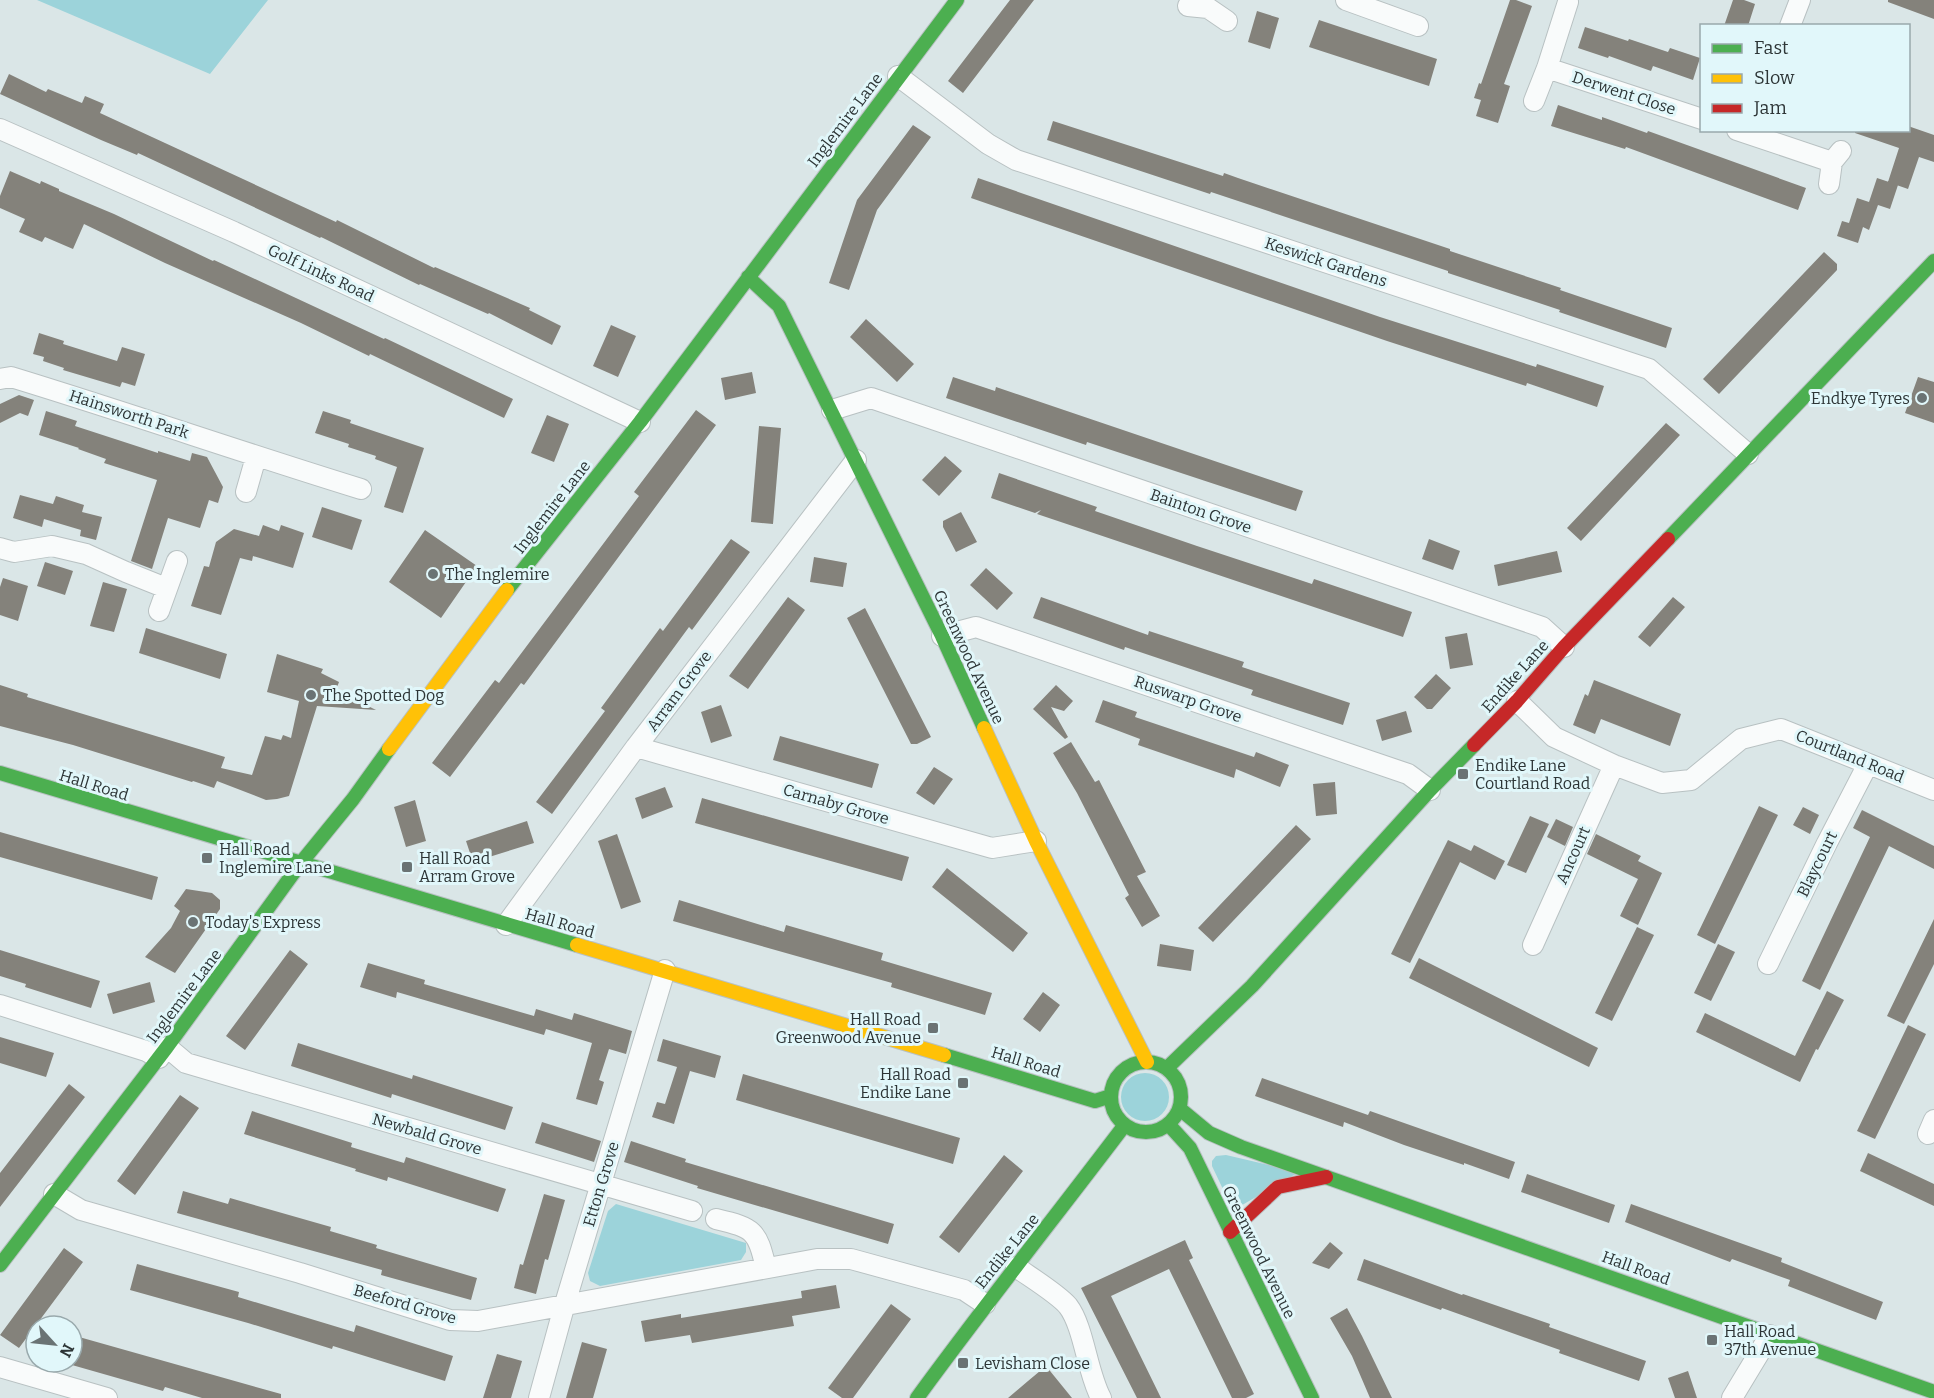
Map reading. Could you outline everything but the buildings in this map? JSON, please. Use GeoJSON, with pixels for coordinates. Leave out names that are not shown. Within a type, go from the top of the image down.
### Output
{"type":"FeatureCollection","features":[{"type":"Feature","properties":{"kind":"street","name":"Inglemire Lane"},"geometry":{"type":"LineString","coordinates":[[0,1265],[163,1053],[300,864],[353,799],[477,627],[640,422],[957,0]]}},
{"type":"Feature","properties":{"kind":"street"},"geometry":{"type":"LineString","coordinates":[[1347,0],[1379,6],[1418,26]]}},
{"type":"Feature","properties":{"kind":"street"},"geometry":{"type":"LineString","coordinates":[[1791,24],[1800,0]]}},
{"type":"Feature","properties":{"kind":"street"},"geometry":{"type":"LineString","coordinates":[[1534,100],[1568,2]]}},
{"type":"Feature","properties":{"kind":"street"},"geometry":{"type":"LineString","coordinates":[[1202,5],[1227,21]]}},
{"type":"Feature","properties":{"kind":"street","name":"Derwent Close"},"geometry":{"type":"LineString","coordinates":[[1547,68],[1700,119]]}},
{"type":"Feature","properties":{"kind":"street","name":"Keswick Gardens"},"geometry":{"type":"LineString","coordinates":[[898,76],[988,144],[1016,160],[1649,369],[1748,454]]}},
{"type":"Feature","properties":{"kind":"street","name":"Golf Links Road"},"geometry":{"type":"LineString","coordinates":[[0,129],[234,232],[640,422]]}},
{"type":"Feature","properties":{"kind":"street"},"geometry":{"type":"LineString","coordinates":[[1744,132],[1836,156],[1829,184]]}},
{"type":"Feature","properties":{"kind":"street","name":"Endike Lane"},"geometry":{"type":"LineString","coordinates":[[1167,1068],[1252,986],[1564,647],[1934,261]]}},
{"type":"Feature","properties":{"kind":"street","name":"Greenwood Avenue"},"geometry":{"type":"LineString","coordinates":[[748,277],[779,306],[832,410],[942,636],[1036,841],[1147,1062]]}},
{"type":"Feature","properties":{"kind":"street","name":"Hainsworth Park"},"geometry":{"type":"LineString","coordinates":[[0,379],[12,377],[138,416],[256,457],[362,489]]}},
{"type":"Feature","properties":{"kind":"street","name":"Bainton Grove"},"geometry":{"type":"LineString","coordinates":[[832,410],[871,398],[1542,627],[1564,647]]}},
{"type":"Feature","properties":{"kind":"street"},"geometry":{"type":"LineString","coordinates":[[246,492],[256,457]]}},
{"type":"Feature","properties":{"kind":"street","name":"Arram Grove"},"geometry":{"type":"LineString","coordinates":[[507,925],[636,747],[856,460]]}},
{"type":"Feature","properties":{"kind":"street"},"geometry":{"type":"LineString","coordinates":[[0,548],[14,552],[52,546],[86,554],[166,588]]}},
{"type":"Feature","properties":{"kind":"street"},"geometry":{"type":"LineString","coordinates":[[159,611],[177,561]]}},
{"type":"Feature","properties":{"kind":"street","name":"Ruswarp Grove"},"geometry":{"type":"LineString","coordinates":[[942,636],[976,627],[1408,774],[1430,790]]}},
{"type":"Feature","properties":{"kind":"street","name":"Courtland Road"},"geometry":{"type":"LineString","coordinates":[[1516,701],[1554,737],[1614,765],[1662,783],[1691,780],[1741,739],[1781,729],[1934,790]]}},
{"type":"Feature","properties":{"kind":"street","name":"Carnaby Grove"},"geometry":{"type":"LineString","coordinates":[[636,747],[992,848],[1036,841]]}},
{"type":"Feature","properties":{"kind":"street","name":"Blaycourt"},"geometry":{"type":"LineString","coordinates":[[1768,964],[1868,764]]}},
{"type":"Feature","properties":{"kind":"street","name":"Ancourt"},"geometry":{"type":"LineString","coordinates":[[1533,945],[1614,765]]}},
{"type":"Feature","properties":{"kind":"street","name":"Hall Road"},"geometry":{"type":"LineString","coordinates":[[0,773],[300,864],[665,970],[1095,1101],[1111,1096]]}},
{"type":"Feature","properties":{"kind":"street","name":"Etton Grove"},"geometry":{"type":"LineString","coordinates":[[539,1398],[665,970]]}},
{"type":"Feature","properties":{"kind":"street","name":"Newbald Grove"},"geometry":{"type":"LineString","coordinates":[[0,1005],[146,1052],[163,1053],[186,1063],[692,1211]]}},
{"type":"Feature","properties":{"kind":"street"},"geometry":{"type":"LineString","coordinates":[[1147,1062],[1167,1068],[1177,1080],[1182,1094],[1180,1109],[1169,1125],[1155,1132],[1139,1132],[1124,1126],[1112,1108],[1111,1096],[1115,1079],[1128,1067],[1147,1062]]}},
{"type":"Feature","properties":{"kind":"street","name":"Hall Road"},"geometry":{"type":"LineString","coordinates":[[1180,1109],[1209,1133],[1326,1177],[1355,1185],[1934,1392]]}},
{"type":"Feature","properties":{"kind":"street","name":"Greenwood Avenue"},"geometry":{"type":"LineString","coordinates":[[1169,1125],[1190,1148],[1312,1398]]}},
{"type":"Feature","properties":{"kind":"street","name":"Endike Lane"},"geometry":{"type":"LineString","coordinates":[[917,1398],[985,1304],[1124,1126]]}},
{"type":"Feature","properties":{"kind":"street","name":"Hall Road"},"geometry":{"type":"LineString","coordinates":[[1230,1232],[1278,1187],[1326,1177]]}},
{"type":"Feature","properties":{"kind":"street","name":"Beeford Grove"},"geometry":{"type":"LineString","coordinates":[[54,1194],[81,1210],[300,1273],[450,1320],[478,1321],[564,1307],[766,1268]]}},
{"type":"Feature","properties":{"kind":"street"},"geometry":{"type":"LineString","coordinates":[[716,1219],[738,1224],[754,1232],[761,1247],[766,1268],[817,1259],[851,1259],[964,1290],[985,1304]]}},
{"type":"Feature","properties":{"kind":"street"},"geometry":{"type":"LineString","coordinates":[[1016,1267],[1067,1305],[1076,1319],[1095,1387],[1101,1398]]}},
{"type":"Feature","properties":{"kind":"street"},"geometry":{"type":"LineString","coordinates":[[1732,1398],[1770,1335]]}},
{"type":"Feature","properties":{"kind":"street"},"geometry":{"type":"LineString","coordinates":[[0,1367],[107,1398]]}},
{"type":"Feature","properties":{"kind":"shaded area"},"geometry":{"type":"Polygon","coordinates":[[[37,0],[268,0],[210,74],[37,0]]]}},
{"type":"Feature","properties":{"kind":"shaded area"},"geometry":{"type":"Polygon","coordinates":[[[1140,1073],[1150,1073],[1162,1080],[1169,1092],[1169,1102],[1162,1114],[1150,1121],[1140,1121],[1125,1110],[1121,1102],[1121,1092],[1132,1077],[1140,1073]]]}},
{"type":"Feature","properties":{"kind":"shaded area"},"geometry":{"type":"Polygon","coordinates":[[[1226,1155],[1299,1172],[1237,1208],[1230,1204],[1212,1166],[1212,1161],[1216,1156],[1226,1155]]]}},
{"type":"Feature","properties":{"kind":"shaded area"},"geometry":{"type":"Polygon","coordinates":[[[616,1204],[746,1243],[746,1252],[741,1260],[600,1286],[590,1281],[588,1273],[608,1211],[616,1204]]]}},
{"type":"Feature","properties":{"kind":"traffic: fast"},"geometry":{"type":"LineString","coordinates":[[507,590],[640,422],[957,0]]}},
{"type":"Feature","properties":{"kind":"traffic: fast"},"geometry":{"type":"LineString","coordinates":[[1668,539],[1934,261]]}},
{"type":"Feature","properties":{"kind":"traffic: fast"},"geometry":{"type":"LineString","coordinates":[[748,277],[779,306],[942,636],[984,728]]}},
{"type":"Feature","properties":{"kind":"traffic: fast"},"geometry":{"type":"LineString","coordinates":[[1167,1068],[1252,986],[1430,790],[1474,745]]}},
{"type":"Feature","properties":{"kind":"traffic: fast"},"geometry":{"type":"LineString","coordinates":[[0,1265],[167,1047],[300,864],[353,799],[389,749]]}},
{"type":"Feature","properties":{"kind":"traffic: fast"},"geometry":{"type":"LineString","coordinates":[[0,773],[577,945]]}},
{"type":"Feature","properties":{"kind":"traffic: fast"},"geometry":{"type":"LineString","coordinates":[[944,1055],[1095,1101],[1111,1096]]}},
{"type":"Feature","properties":{"kind":"traffic: fast"},"geometry":{"type":"LineString","coordinates":[[1146,1062],[1159,1065],[1171,1072],[1178,1084],[1181,1097],[1178,1110],[1171,1122],[1159,1129],[1146,1132],[1133,1129],[1121,1122],[1114,1110],[1111,1097],[1114,1084],[1121,1072],[1133,1065],[1146,1062]]}},
{"type":"Feature","properties":{"kind":"traffic: fast"},"geometry":{"type":"LineString","coordinates":[[1180,1109],[1209,1133],[1241,1147],[1934,1392]]}},
{"type":"Feature","properties":{"kind":"traffic: fast"},"geometry":{"type":"LineString","coordinates":[[1169,1125],[1190,1148],[1312,1398]]}},
{"type":"Feature","properties":{"kind":"traffic: fast"},"geometry":{"type":"LineString","coordinates":[[917,1398],[1124,1126]]}},
{"type":"Feature","properties":{"kind":"traffic: slow"},"geometry":{"type":"LineString","coordinates":[[389,749],[507,590]]}},
{"type":"Feature","properties":{"kind":"traffic: slow"},"geometry":{"type":"LineString","coordinates":[[984,728],[1036,841],[1147,1062]]}},
{"type":"Feature","properties":{"kind":"traffic: slow"},"geometry":{"type":"LineString","coordinates":[[577,945],[944,1055]]}},
{"type":"Feature","properties":{"kind":"traffic: jam"},"geometry":{"type":"LineString","coordinates":[[1474,745],[1668,539]]}},
{"type":"Feature","properties":{"kind":"traffic: jam"},"geometry":{"type":"LineString","coordinates":[[1230,1232],[1278,1187],[1326,1177]]}},
{"type":"Feature","properties":{"kind":"place","name":"Endkye Tyres"},"geometry":{"type":"Point","coordinates":[1922,398]}},
{"type":"Feature","properties":{"kind":"place","name":"The Inglemire"},"geometry":{"type":"Point","coordinates":[433,574]}},
{"type":"Feature","properties":{"kind":"place","name":"The Spotted Dog"},"geometry":{"type":"Point","coordinates":[311,695]}},
{"type":"Feature","properties":{"kind":"place","name":"Endike Lane Courtland Road"},"geometry":{"type":"Point","coordinates":[1463,774]}},
{"type":"Feature","properties":{"kind":"place","name":"Hall Road Inglemire Lane"},"geometry":{"type":"Point","coordinates":[207,858]}},
{"type":"Feature","properties":{"kind":"place","name":"Hall Road Arram Grove"},"geometry":{"type":"Point","coordinates":[407,867]}},
{"type":"Feature","properties":{"kind":"place","name":"Today's Express"},"geometry":{"type":"Point","coordinates":[193,922]}},
{"type":"Feature","properties":{"kind":"place","name":"Hall Road Greenwood Avenue"},"geometry":{"type":"Point","coordinates":[933,1028]}},
{"type":"Feature","properties":{"kind":"place","name":"Hall Road Endike Lane"},"geometry":{"type":"Point","coordinates":[963,1083]}},
{"type":"Feature","properties":{"kind":"place","name":"Hall Road 37th Avenue"},"geometry":{"type":"Point","coordinates":[1712,1340]}},
{"type":"Feature","properties":{"kind":"place","name":"Levisham Close"},"geometry":{"type":"Point","coordinates":[963,1363]}}]}
